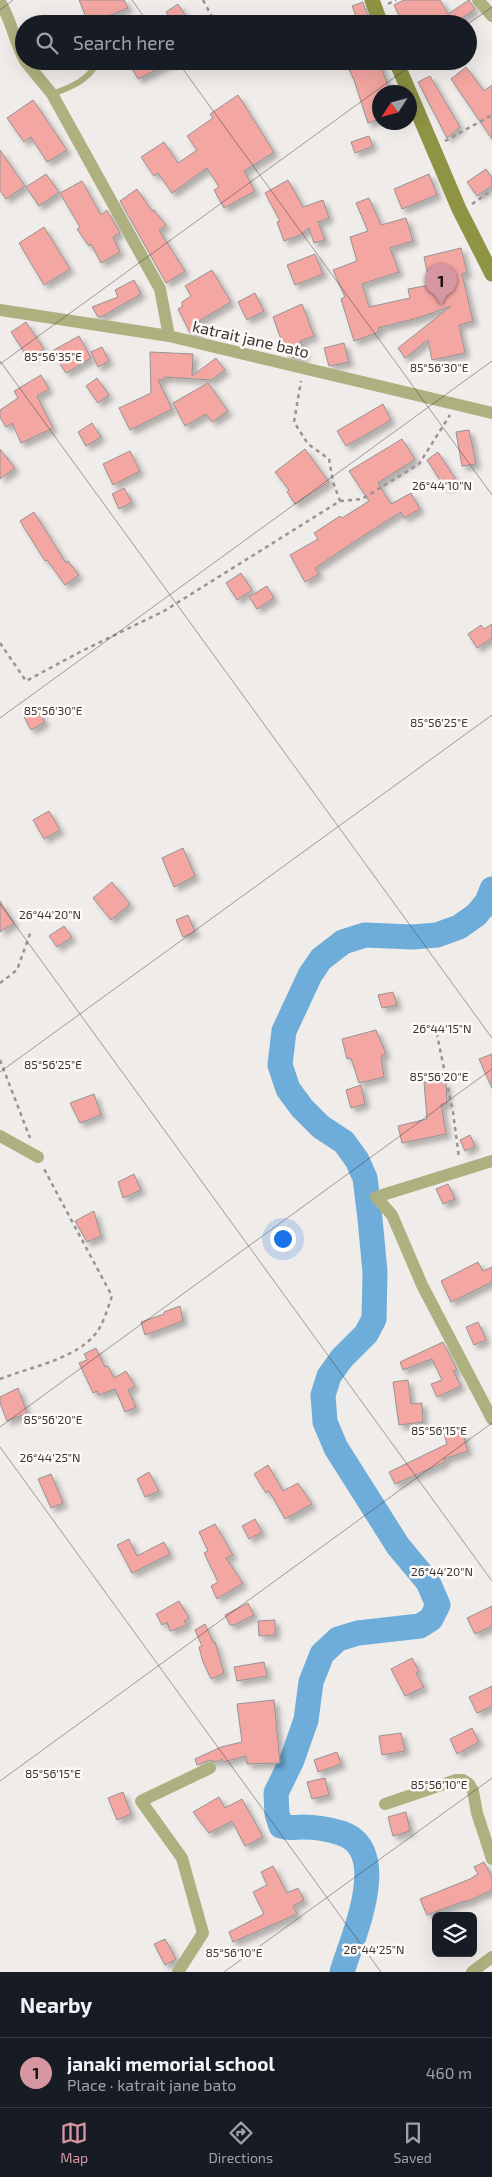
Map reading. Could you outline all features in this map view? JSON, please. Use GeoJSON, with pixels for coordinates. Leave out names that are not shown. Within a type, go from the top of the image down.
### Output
{"type":"FeatureCollection","features":[{"type":"Feature","properties":{"kind":"street"},"geometry":{"type":"LineString","coordinates":[[372,0],[378,15]]}},
{"type":"Feature","properties":{"kind":"street"},"geometry":{"type":"LineString","coordinates":[[478,0],[492,16]]}},
{"type":"Feature","properties":{"kind":"street"},"geometry":{"type":"LineString","coordinates":[[0,2],[6,10],[15,39]]}},
{"type":"Feature","properties":{"kind":"street"},"geometry":{"type":"LineString","coordinates":[[32,70],[52,94],[160,289],[169,336]]}},
{"type":"Feature","properties":{"kind":"street"},"geometry":{"type":"LineString","coordinates":[[400,70],[460,211],[492,274]]}},
{"type":"Feature","properties":{"kind":"street","name":"katrait jane bato"},"geometry":{"type":"LineString","coordinates":[[0,310],[169,336],[492,413]]}},
{"type":"Feature","properties":{"kind":"street"},"geometry":{"type":"LineString","coordinates":[[0,1136],[38,1157]]}},
{"type":"Feature","properties":{"kind":"street"},"geometry":{"type":"LineString","coordinates":[[492,1161],[376,1197],[392,1214],[422,1285],[492,1418]]}},
{"type":"Feature","properties":{"kind":"street"},"geometry":{"type":"LineString","coordinates":[[178,1972],[204,1933],[182,1858],[141,1801],[210,1768]]}},
{"type":"Feature","properties":{"kind":"street"},"geometry":{"type":"LineString","coordinates":[[386,1804],[456,1780],[463,1780],[469,1784],[473,1791],[477,1813],[492,1859]]}},
{"type":"Feature","properties":{"kind":"street"},"geometry":{"type":"LineString","coordinates":[[472,1972],[492,1957]]}},
{"type":"Feature","properties":{"kind":"lane"},"geometry":{"type":"LineString","coordinates":[[52,94],[67,89],[92,73],[94,70]]}},
{"type":"Feature","properties":{"kind":"path"},"geometry":{"type":"LineString","coordinates":[[202,0],[211,15]]}},
{"type":"Feature","properties":{"kind":"path"},"geometry":{"type":"LineString","coordinates":[[433,147],[455,137],[492,115]]}},
{"type":"Feature","properties":{"kind":"path"},"geometry":{"type":"LineString","coordinates":[[460,211],[492,190]]}},
{"type":"Feature","properties":{"kind":"path"},"geometry":{"type":"LineString","coordinates":[[303,368],[294,422],[308,444],[329,459],[333,482],[340,501]]}},
{"type":"Feature","properties":{"kind":"path"},"geometry":{"type":"LineString","coordinates":[[0,643],[26,681],[164,611],[340,501],[362,499],[419,464],[456,405]]}},
{"type":"Feature","properties":{"kind":"path"},"geometry":{"type":"LineString","coordinates":[[0,983],[17,970],[32,931]]}},
{"type":"Feature","properties":{"kind":"path"},"geometry":{"type":"LineString","coordinates":[[436,1026],[453,1112],[461,1172]]}},
{"type":"Feature","properties":{"kind":"path"},"geometry":{"type":"LineString","coordinates":[[0,1060],[38,1157],[112,1296],[98,1331],[84,1345],[50,1362],[0,1379]]}},
{"type":"Feature","properties":{"kind":"building"},"geometry":{"type":"Polygon","coordinates":[[[79,0],[124,0],[128,8],[111,15],[85,15],[79,0]]]}},
{"type":"Feature","properties":{"kind":"building"},"geometry":{"type":"Polygon","coordinates":[[[404,0],[440,0],[448,14],[469,0],[475,9],[467,15],[399,15],[394,5],[404,0]]]}},
{"type":"Feature","properties":{"kind":"building"},"geometry":{"type":"Polygon","coordinates":[[[363,2],[368,15],[356,15],[352,6],[363,2]]]}},
{"type":"Feature","properties":{"kind":"building"},"geometry":{"type":"Polygon","coordinates":[[[178,4],[185,15],[168,15],[166,12],[178,4]]]}},
{"type":"Feature","properties":{"kind":"building"},"geometry":{"type":"Polygon","coordinates":[[[133,70],[156,70],[138,79],[133,70]]]}},
{"type":"Feature","properties":{"kind":"building"},"geometry":{"type":"Polygon","coordinates":[[[349,70],[382,70],[388,85],[372,85],[372,122],[368,123],[349,70]]]}},
{"type":"Feature","properties":{"kind":"building"},"geometry":{"type":"Polygon","coordinates":[[[462,70],[468,70],[484,91],[492,85],[492,139],[451,79],[462,70]]]}},
{"type":"Feature","properties":{"kind":"building"},"geometry":{"type":"Polygon","coordinates":[[[430,76],[460,127],[447,138],[418,82],[430,76]]]}},
{"type":"Feature","properties":{"kind":"building"},"geometry":{"type":"Polygon","coordinates":[[[238,95],[274,152],[244,171],[255,191],[224,208],[214,190],[219,187],[207,168],[172,193],[158,173],[154,176],[141,157],[164,142],[178,163],[197,150],[187,136],[213,118],[210,114],[238,95]]]}},
{"type":"Feature","properties":{"kind":"building"},"geometry":{"type":"Polygon","coordinates":[[[33,100],[67,150],[47,162],[31,137],[24,142],[7,118],[33,100]]]}},
{"type":"Feature","properties":{"kind":"building"},"geometry":{"type":"Polygon","coordinates":[[[369,136],[373,146],[355,153],[351,142],[369,136]]]}},
{"type":"Feature","properties":{"kind":"building"},"geometry":{"type":"Polygon","coordinates":[[[0,150],[25,186],[6,199],[0,191],[0,150]]]}},
{"type":"Feature","properties":{"kind":"building"},"geometry":{"type":"Polygon","coordinates":[[[486,169],[492,178],[492,186],[477,196],[467,182],[486,169]]]}},
{"type":"Feature","properties":{"kind":"building"},"geometry":{"type":"Polygon","coordinates":[[[46,174],[59,192],[39,206],[26,187],[46,174]]]}},
{"type":"Feature","properties":{"kind":"building"},"geometry":{"type":"Polygon","coordinates":[[[429,174],[437,195],[402,209],[394,189],[429,174]]]}},
{"type":"Feature","properties":{"kind":"building"},"geometry":{"type":"Polygon","coordinates":[[[288,180],[303,207],[323,200],[329,218],[318,222],[325,240],[314,243],[309,228],[300,235],[284,241],[277,222],[280,221],[265,193],[288,180]]]}},
{"type":"Feature","properties":{"kind":"building"},"geometry":{"type":"Polygon","coordinates":[[[82,181],[101,215],[107,210],[120,233],[113,237],[120,252],[101,263],[91,244],[89,246],[77,229],[80,227],[60,193],[82,181]]]}},
{"type":"Feature","properties":{"kind":"building"},"geometry":{"type":"Polygon","coordinates":[[[137,189],[152,211],[154,210],[166,225],[159,230],[185,271],[166,283],[120,201],[137,189]]]}},
{"type":"Feature","properties":{"kind":"building"},"geometry":{"type":"Polygon","coordinates":[[[369,198],[381,225],[406,218],[413,241],[390,248],[399,272],[362,284],[369,307],[410,298],[408,289],[430,285],[424,257],[461,248],[467,273],[462,274],[473,321],[459,325],[465,353],[432,360],[428,340],[405,358],[398,348],[451,306],[418,318],[378,328],[379,332],[354,341],[341,299],[345,297],[333,270],[357,261],[350,237],[368,231],[356,203],[369,198]]]}},
{"type":"Feature","properties":{"kind":"building"},"geometry":{"type":"Polygon","coordinates":[[[44,227],[70,269],[44,285],[19,243],[44,227]]]}},
{"type":"Feature","properties":{"kind":"building"},"geometry":{"type":"Polygon","coordinates":[[[315,254],[323,274],[295,285],[287,265],[315,254]]]}},
{"type":"Feature","properties":{"kind":"building"},"geometry":{"type":"Polygon","coordinates":[[[212,270],[231,302],[199,321],[203,329],[195,334],[190,333],[178,309],[182,307],[182,302],[191,296],[185,286],[212,270]]]}},
{"type":"Feature","properties":{"kind":"building"},"geometry":{"type":"Polygon","coordinates":[[[134,280],[141,294],[98,317],[92,307],[118,297],[115,290],[134,280]]]}},
{"type":"Feature","properties":{"kind":"building"},"geometry":{"type":"Polygon","coordinates":[[[255,293],[264,311],[247,320],[238,302],[255,293]]]}},
{"type":"Feature","properties":{"kind":"building"},"geometry":{"type":"Polygon","coordinates":[[[302,304],[314,336],[300,341],[305,356],[297,358],[287,356],[273,317],[302,304]]]}},
{"type":"Feature","properties":{"kind":"building"},"geometry":{"type":"Polygon","coordinates":[[[26,322],[44,349],[28,358],[11,332],[26,322]]]}},
{"type":"Feature","properties":{"kind":"building"},"geometry":{"type":"Polygon","coordinates":[[[79,336],[91,358],[66,373],[52,351],[79,336]]]}},
{"type":"Feature","properties":{"kind":"building"},"geometry":{"type":"Polygon","coordinates":[[[344,343],[349,362],[329,366],[324,348],[344,343]]]}},
{"type":"Feature","properties":{"kind":"building"},"geometry":{"type":"Polygon","coordinates":[[[102,347],[109,361],[98,367],[91,352],[102,347]]]}},
{"type":"Feature","properties":{"kind":"building"},"geometry":{"type":"Polygon","coordinates":[[[150,352],[193,354],[192,376],[216,358],[225,370],[211,380],[164,377],[164,380],[158,380],[172,409],[130,430],[119,408],[151,393],[150,352]]]}},
{"type":"Feature","properties":{"kind":"building"},"geometry":{"type":"Polygon","coordinates":[[[41,375],[49,389],[37,396],[53,428],[21,443],[12,423],[6,427],[0,417],[0,410],[18,398],[14,391],[41,375]]]}},
{"type":"Feature","properties":{"kind":"building"},"geometry":{"type":"Polygon","coordinates":[[[97,378],[109,395],[98,403],[86,386],[97,378]]]}},
{"type":"Feature","properties":{"kind":"building"},"geometry":{"type":"Polygon","coordinates":[[[208,383],[228,411],[212,422],[206,414],[185,426],[173,403],[208,383]]]}},
{"type":"Feature","properties":{"kind":"building"},"geometry":{"type":"Polygon","coordinates":[[[383,404],[391,420],[346,446],[337,431],[383,404]]]}},
{"type":"Feature","properties":{"kind":"building"},"geometry":{"type":"Polygon","coordinates":[[[92,423],[101,437],[86,446],[78,432],[92,423]]]}},
{"type":"Feature","properties":{"kind":"building"},"geometry":{"type":"Polygon","coordinates":[[[469,430],[476,464],[462,466],[456,432],[469,430]]]}},
{"type":"Feature","properties":{"kind":"building"},"geometry":{"type":"Polygon","coordinates":[[[402,439],[415,459],[378,483],[391,504],[411,493],[420,509],[404,518],[401,512],[369,532],[315,568],[319,574],[305,582],[290,555],[318,539],[314,533],[340,516],[342,518],[369,501],[349,471],[402,439]]]}},
{"type":"Feature","properties":{"kind":"building"},"geometry":{"type":"Polygon","coordinates":[[[0,449],[15,468],[0,479],[0,449]]]}},
{"type":"Feature","properties":{"kind":"building"},"geometry":{"type":"Polygon","coordinates":[[[305,449],[329,482],[295,504],[287,492],[289,490],[275,472],[305,449]]]}},
{"type":"Feature","properties":{"kind":"building"},"geometry":{"type":"Polygon","coordinates":[[[130,451],[140,471],[113,485],[103,464],[130,451]]]}},
{"type":"Feature","properties":{"kind":"building"},"geometry":{"type":"Polygon","coordinates":[[[438,452],[456,480],[445,488],[427,460],[438,452]]]}},
{"type":"Feature","properties":{"kind":"building"},"geometry":{"type":"Polygon","coordinates":[[[124,488],[132,502],[119,509],[112,494],[124,488]]]}},
{"type":"Feature","properties":{"kind":"building"},"geometry":{"type":"Polygon","coordinates":[[[34,512],[66,563],[68,561],[79,575],[65,585],[47,560],[45,561],[20,521],[34,512]]]}},
{"type":"Feature","properties":{"kind":"building"},"geometry":{"type":"Polygon","coordinates":[[[241,573],[252,590],[237,600],[226,583],[241,573]]]}},
{"type":"Feature","properties":{"kind":"building"},"geometry":{"type":"Polygon","coordinates":[[[267,586],[274,598],[257,609],[249,597],[267,586]]]}},
{"type":"Feature","properties":{"kind":"building"},"geometry":{"type":"Polygon","coordinates":[[[492,624],[492,638],[477,648],[468,634],[481,625],[484,629],[492,624]]]}},
{"type":"Feature","properties":{"kind":"building"},"geometry":{"type":"Polygon","coordinates":[[[36,708],[45,722],[31,730],[24,717],[36,708]]]}},
{"type":"Feature","properties":{"kind":"building"},"geometry":{"type":"Polygon","coordinates":[[[49,811],[60,830],[44,839],[33,820],[49,811]]]}},
{"type":"Feature","properties":{"kind":"building"},"geometry":{"type":"Polygon","coordinates":[[[183,848],[195,876],[174,887],[162,858],[183,848]]]}},
{"type":"Feature","properties":{"kind":"building"},"geometry":{"type":"Polygon","coordinates":[[[112,882],[130,904],[111,920],[93,898],[112,882]]]}},
{"type":"Feature","properties":{"kind":"building"},"geometry":{"type":"Polygon","coordinates":[[[0,901],[14,923],[0,932],[0,901]]]}},
{"type":"Feature","properties":{"kind":"building"},"geometry":{"type":"Polygon","coordinates":[[[188,915],[195,932],[183,937],[176,920],[188,915]]]}},
{"type":"Feature","properties":{"kind":"building"},"geometry":{"type":"Polygon","coordinates":[[[64,926],[72,937],[57,947],[49,936],[64,926]]]}},
{"type":"Feature","properties":{"kind":"building"},"geometry":{"type":"Polygon","coordinates":[[[393,992],[397,1005],[382,1008],[378,995],[393,992]]]}},
{"type":"Feature","properties":{"kind":"building"},"geometry":{"type":"Polygon","coordinates":[[[376,1030],[386,1054],[381,1056],[384,1077],[359,1083],[351,1058],[347,1059],[342,1039],[376,1030]]]}},
{"type":"Feature","properties":{"kind":"building"},"geometry":{"type":"Polygon","coordinates":[[[492,1054],[492,1088],[479,1059],[492,1054]]]}},
{"type":"Feature","properties":{"kind":"building"},"geometry":{"type":"Polygon","coordinates":[[[424,1082],[446,1083],[447,1104],[441,1104],[446,1134],[402,1143],[398,1126],[427,1119],[424,1082]]]}},
{"type":"Feature","properties":{"kind":"building"},"geometry":{"type":"Polygon","coordinates":[[[361,1085],[365,1104],[351,1108],[346,1090],[361,1085]]]}},
{"type":"Feature","properties":{"kind":"building"},"geometry":{"type":"Polygon","coordinates":[[[94,1094],[101,1115],[80,1123],[70,1103],[94,1094]]]}},
{"type":"Feature","properties":{"kind":"building"},"geometry":{"type":"Polygon","coordinates":[[[470,1135],[475,1146],[465,1151],[460,1140],[470,1135]]]}},
{"type":"Feature","properties":{"kind":"building"},"geometry":{"type":"Polygon","coordinates":[[[134,1174],[141,1190],[123,1198],[118,1182],[134,1174]]]}},
{"type":"Feature","properties":{"kind":"building"},"geometry":{"type":"Polygon","coordinates":[[[448,1184],[455,1199],[443,1204],[436,1189],[448,1184]]]}},
{"type":"Feature","properties":{"kind":"building"},"geometry":{"type":"Polygon","coordinates":[[[94,1211],[101,1236],[87,1242],[75,1221],[94,1211]]]}},
{"type":"Feature","properties":{"kind":"building"},"geometry":{"type":"Polygon","coordinates":[[[478,1262],[483,1271],[492,1267],[492,1282],[451,1302],[441,1281],[478,1262]]]}},
{"type":"Feature","properties":{"kind":"building"},"geometry":{"type":"Polygon","coordinates":[[[180,1306],[183,1321],[145,1335],[141,1322],[180,1306]]]}},
{"type":"Feature","properties":{"kind":"building"},"geometry":{"type":"Polygon","coordinates":[[[478,1322],[486,1340],[474,1345],[466,1327],[478,1322]]]}},
{"type":"Feature","properties":{"kind":"building"},"geometry":{"type":"Polygon","coordinates":[[[443,1342],[457,1370],[453,1371],[461,1386],[437,1397],[431,1384],[442,1380],[432,1359],[403,1370],[400,1362],[443,1342]]]}},
{"type":"Feature","properties":{"kind":"building"},"geometry":{"type":"Polygon","coordinates":[[[96,1348],[105,1367],[108,1366],[114,1378],[126,1371],[135,1386],[128,1390],[136,1407],[125,1412],[115,1389],[99,1395],[97,1391],[93,1393],[79,1363],[87,1360],[84,1354],[96,1348]]]}},
{"type":"Feature","properties":{"kind":"building"},"geometry":{"type":"Polygon","coordinates":[[[408,1380],[411,1404],[422,1403],[423,1422],[399,1425],[393,1382],[408,1380]]]}},
{"type":"Feature","properties":{"kind":"building"},"geometry":{"type":"Polygon","coordinates":[[[18,1388],[27,1413],[7,1421],[0,1403],[0,1397],[18,1388]]]}},
{"type":"Feature","properties":{"kind":"building"},"geometry":{"type":"Polygon","coordinates":[[[461,1428],[468,1451],[444,1459],[445,1462],[395,1484],[389,1472],[447,1444],[444,1434],[461,1428]]]}},
{"type":"Feature","properties":{"kind":"building"},"geometry":{"type":"Polygon","coordinates":[[[268,1465],[283,1491],[298,1483],[312,1504],[285,1519],[269,1491],[266,1493],[254,1474],[268,1465]]]}},
{"type":"Feature","properties":{"kind":"building"},"geometry":{"type":"Polygon","coordinates":[[[149,1472],[159,1491],[145,1497],[137,1479],[149,1472]]]}},
{"type":"Feature","properties":{"kind":"building"},"geometry":{"type":"Polygon","coordinates":[[[51,1474],[63,1503],[51,1508],[38,1479],[51,1474]]]}},
{"type":"Feature","properties":{"kind":"building"},"geometry":{"type":"Polygon","coordinates":[[[255,1519],[262,1532],[249,1539],[242,1526],[255,1519]]]}},
{"type":"Feature","properties":{"kind":"building"},"geometry":{"type":"Polygon","coordinates":[[[215,1524],[233,1555],[226,1558],[243,1583],[217,1599],[211,1586],[218,1582],[204,1553],[208,1551],[199,1532],[215,1524]]]}},
{"type":"Feature","properties":{"kind":"building"},"geometry":{"type":"Polygon","coordinates":[[[129,1539],[137,1556],[164,1542],[170,1554],[132,1573],[117,1545],[129,1539]]]}},
{"type":"Feature","properties":{"kind":"building"},"geometry":{"type":"Polygon","coordinates":[[[179,1601],[189,1618],[184,1621],[187,1625],[170,1631],[167,1622],[162,1625],[156,1614],[179,1601]]]}},
{"type":"Feature","properties":{"kind":"building"},"geometry":{"type":"Polygon","coordinates":[[[248,1603],[254,1615],[234,1625],[230,1625],[225,1615],[248,1603]]]}},
{"type":"Feature","properties":{"kind":"building"},"geometry":{"type":"Polygon","coordinates":[[[492,1606],[492,1626],[475,1634],[467,1618],[492,1606]]]}},
{"type":"Feature","properties":{"kind":"building"},"geometry":{"type":"Polygon","coordinates":[[[275,1620],[275,1635],[259,1636],[258,1621],[275,1620]]]}},
{"type":"Feature","properties":{"kind":"building"},"geometry":{"type":"Polygon","coordinates":[[[205,1624],[213,1642],[215,1642],[224,1673],[211,1679],[203,1662],[199,1647],[202,1646],[195,1630],[205,1624]]]}},
{"type":"Feature","properties":{"kind":"building"},"geometry":{"type":"Polygon","coordinates":[[[412,1658],[419,1671],[416,1673],[424,1687],[405,1696],[391,1669],[412,1658]]]}},
{"type":"Feature","properties":{"kind":"building"},"geometry":{"type":"Polygon","coordinates":[[[264,1662],[267,1676],[237,1681],[234,1667],[264,1662]]]}},
{"type":"Feature","properties":{"kind":"building"},"geometry":{"type":"Polygon","coordinates":[[[492,1686],[492,1706],[477,1713],[469,1697],[492,1686]]]}},
{"type":"Feature","properties":{"kind":"building"},"geometry":{"type":"Polygon","coordinates":[[[274,1700],[280,1763],[247,1764],[246,1756],[223,1762],[222,1759],[216,1762],[210,1760],[197,1765],[195,1759],[221,1747],[242,1742],[237,1704],[274,1700]]]}},
{"type":"Feature","properties":{"kind":"building"},"geometry":{"type":"Polygon","coordinates":[[[472,1728],[479,1742],[457,1754],[450,1739],[472,1728]]]}},
{"type":"Feature","properties":{"kind":"building"},"geometry":{"type":"Polygon","coordinates":[[[401,1733],[405,1751],[382,1755],[379,1736],[401,1733]]]}},
{"type":"Feature","properties":{"kind":"building"},"geometry":{"type":"Polygon","coordinates":[[[337,1752],[341,1764],[318,1772],[314,1760],[337,1752]]]}},
{"type":"Feature","properties":{"kind":"building"},"geometry":{"type":"Polygon","coordinates":[[[325,1778],[329,1795],[312,1799],[307,1782],[325,1778]]]}},
{"type":"Feature","properties":{"kind":"building"},"geometry":{"type":"Polygon","coordinates":[[[123,1792],[131,1814],[117,1820],[108,1798],[123,1792]]]}},
{"type":"Feature","properties":{"kind":"building"},"geometry":{"type":"Polygon","coordinates":[[[219,1797],[225,1808],[242,1799],[263,1837],[245,1846],[232,1821],[209,1833],[193,1812],[219,1797]]]}},
{"type":"Feature","properties":{"kind":"building"},"geometry":{"type":"Polygon","coordinates":[[[406,1812],[410,1831],[393,1836],[388,1817],[406,1812]]]}},
{"type":"Feature","properties":{"kind":"building"},"geometry":{"type":"Polygon","coordinates":[[[484,1862],[492,1877],[492,1890],[466,1902],[427,1915],[420,1899],[470,1879],[478,1874],[474,1867],[484,1862]]]}},
{"type":"Feature","properties":{"kind":"building"},"geometry":{"type":"Polygon","coordinates":[[[273,1866],[287,1893],[298,1888],[304,1900],[293,1906],[297,1914],[233,1942],[229,1932],[264,1914],[253,1892],[267,1885],[261,1872],[273,1866]]]}},
{"type":"Feature","properties":{"kind":"building"},"geometry":{"type":"Polygon","coordinates":[[[165,1939],[176,1959],[165,1965],[154,1944],[165,1939]]]}},
{"type":"Feature","properties":{"kind":"waterway"},"geometry":{"type":"LineString","coordinates":[[342,1972],[360,1918],[365,1896],[367,1875],[364,1857],[356,1842],[341,1833],[327,1829],[281,1826],[277,1814],[276,1793],[292,1760],[306,1720],[311,1682],[322,1654],[338,1639],[358,1633],[420,1626],[431,1619],[438,1605],[428,1582],[398,1546],[336,1448],[325,1422],[323,1395],[329,1376],[342,1358],[366,1334],[374,1319],[375,1272],[370,1219],[365,1178],[357,1160],[344,1142],[321,1127],[302,1108],[288,1089],[280,1065],[284,1031],[310,975],[321,959],[343,942],[365,935],[412,937],[437,935],[459,927],[476,915],[487,902],[492,889]]}},
{"type":"Feature","properties":{"kind":"place","name":"janaki memorial school"},"geometry":{"type":"Point","coordinates":[441,305]}}]}
